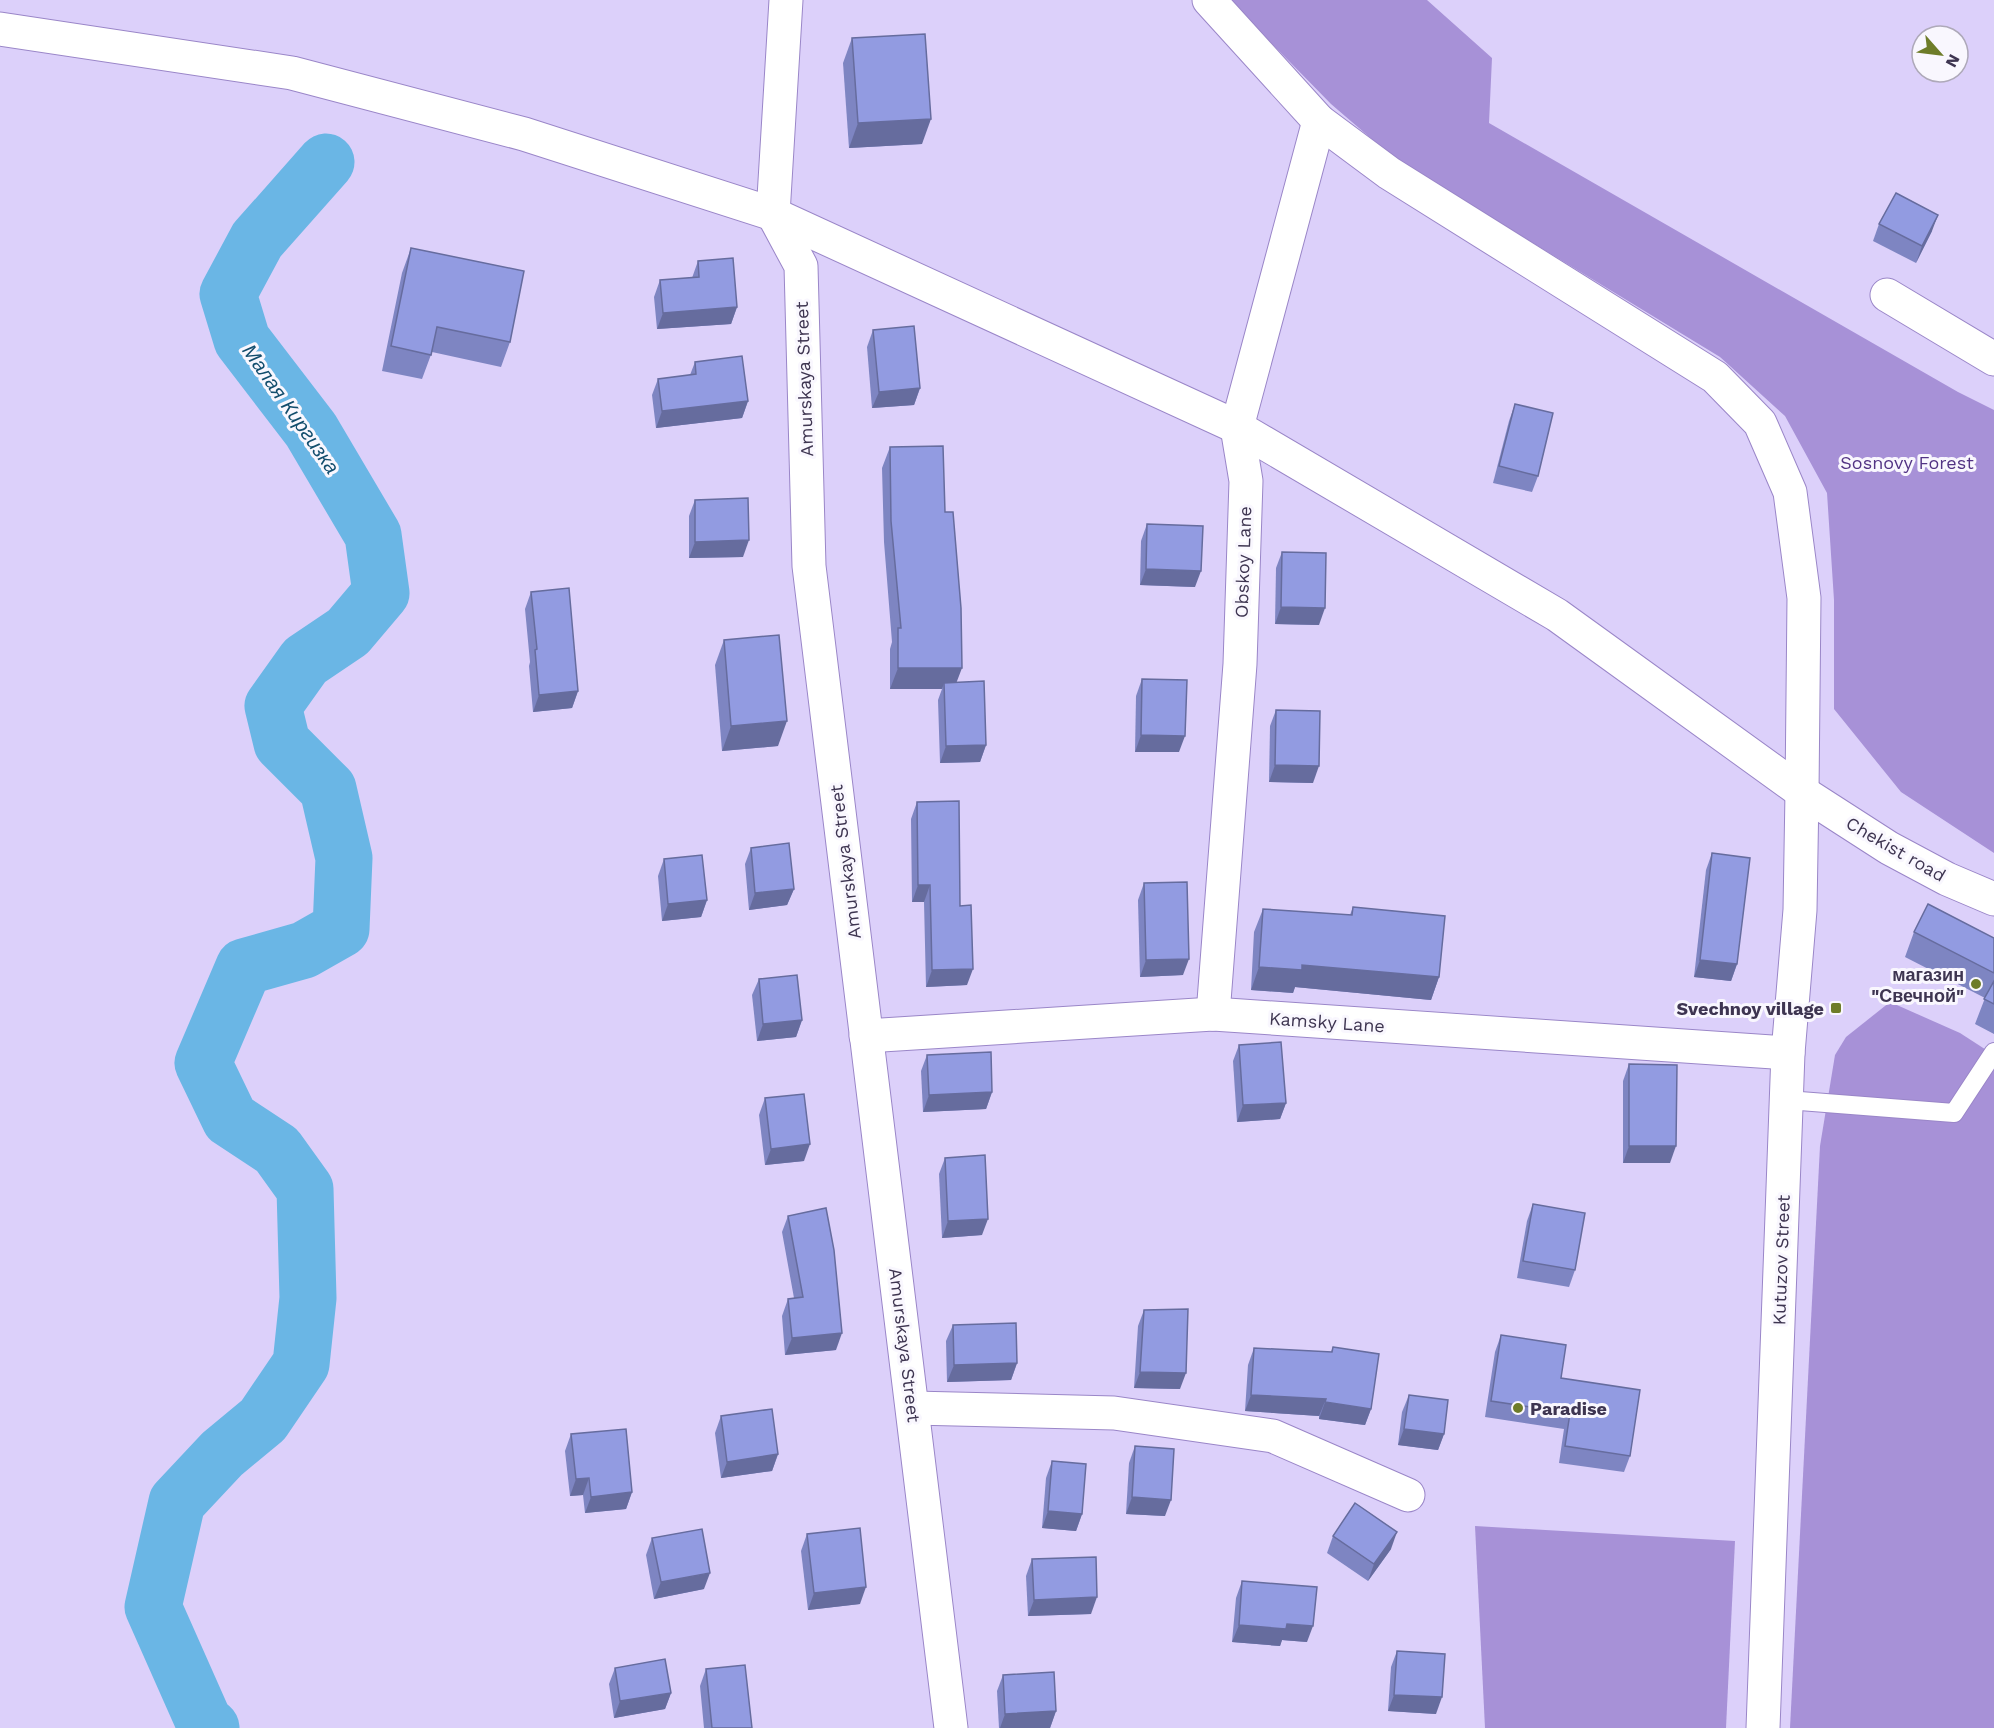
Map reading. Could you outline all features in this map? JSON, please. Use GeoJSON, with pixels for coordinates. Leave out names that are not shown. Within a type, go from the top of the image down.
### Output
{"type":"FeatureCollection","features":[{"type":"Feature","properties":{"kind":"street"},"geometry":{"type":"LineString","coordinates":[[773,214],[786,0]]}},
{"type":"Feature","properties":{"kind":"street","name":"Kutuzov Street"},"geometry":{"type":"LineString","coordinates":[[1209,0],[1319,121],[1389,173],[1715,377],[1760,423],[1790,492],[1804,598],[1800,910],[1788,1053],[1763,1728]]}},
{"type":"Feature","properties":{"kind":"street","name":"Chekist road"},"geometry":{"type":"LineString","coordinates":[[0,29],[292,73],[524,134],[773,214],[1237,427],[1557,615],[1802,792],[1889,848],[1947,879],[1994,899]]}},
{"type":"Feature","properties":{"kind":"street","name":"Obskoy Lane"},"geometry":{"type":"LineString","coordinates":[[1213,1014],[1240,664],[1246,481],[1237,427],[1319,121]]}},
{"type":"Feature","properties":{"kind":"street","name":"Amurskaya Street"},"geometry":{"type":"LineString","coordinates":[[773,214],[801,266],[809,566],[951,1728]]}},
{"type":"Feature","properties":{"kind":"street"},"geometry":{"type":"LineString","coordinates":[[1887,296],[1994,359]]}},
{"type":"Feature","properties":{"kind":"street","name":"Kamsky Lane"},"geometry":{"type":"LineString","coordinates":[[866,1036],[1213,1014],[1788,1053]]}},
{"type":"Feature","properties":{"kind":"street"},"geometry":{"type":"LineString","coordinates":[[913,1408],[1114,1413],[1273,1436],[1408,1495]]}},
{"type":"Feature","properties":{"kind":"lane"},"geometry":{"type":"LineString","coordinates":[[1787,1100],[1954,1113],[1994,1052]]}},
{"type":"Feature","properties":{"kind":"green space","name":"Sosnovy Forest"},"geometry":{"type":"Polygon","coordinates":[[[1229,0],[1427,0],[1492,58],[1489,123],[1958,392],[1994,410],[1994,853],[1901,792],[1834,709],[1834,600],[1827,493],[1785,416],[1720,357],[1395,159],[1331,104],[1229,0]]]}},
{"type":"Feature","properties":{"kind":"green space"},"geometry":{"type":"Polygon","coordinates":[[[1890,1002],[1960,1033],[1994,1055],[1994,1728],[1790,1728],[1820,1146],[1835,1055],[1846,1037],[1890,1002]]]}},
{"type":"Feature","properties":{"kind":"green space"},"geometry":{"type":"Polygon","coordinates":[[[1475,1526],[1735,1541],[1726,1728],[1485,1728],[1475,1526]]]}},
{"type":"Feature","properties":{"kind":"building"},"geometry":{"type":"Polygon","coordinates":[[[925,34],[931,119],[858,123],[852,38],[925,34]]]}},
{"type":"Feature","properties":{"kind":"building"},"geometry":{"type":"Polygon","coordinates":[[[1896,193],[1938,215],[1922,246],[1879,224],[1896,193]]]}},
{"type":"Feature","properties":{"kind":"building"},"geometry":{"type":"Polygon","coordinates":[[[411,248],[524,271],[510,342],[437,327],[431,355],[391,346],[411,248]]]}},
{"type":"Feature","properties":{"kind":"building"},"geometry":{"type":"Polygon","coordinates":[[[733,258],[737,307],[663,313],[660,280],[699,277],[698,261],[733,258]]]}},
{"type":"Feature","properties":{"kind":"building"},"geometry":{"type":"Polygon","coordinates":[[[914,326],[920,388],[879,392],[873,330],[914,326]]]}},
{"type":"Feature","properties":{"kind":"building"},"geometry":{"type":"Polygon","coordinates":[[[742,356],[748,401],[662,411],[658,379],[696,374],[695,362],[742,356]]]}},
{"type":"Feature","properties":{"kind":"building"},"geometry":{"type":"Polygon","coordinates":[[[1515,404],[1553,413],[1538,476],[1499,466],[1515,404]]]}},
{"type":"Feature","properties":{"kind":"building"},"geometry":{"type":"Polygon","coordinates":[[[943,446],[945,512],[953,512],[961,608],[962,668],[898,668],[898,628],[901,628],[891,521],[890,447],[943,446]]]}},
{"type":"Feature","properties":{"kind":"building"},"geometry":{"type":"Polygon","coordinates":[[[748,498],[749,540],[695,542],[695,500],[748,498]]]}},
{"type":"Feature","properties":{"kind":"building"},"geometry":{"type":"Polygon","coordinates":[[[1147,524],[1203,526],[1201,571],[1146,569],[1147,524]]]}},
{"type":"Feature","properties":{"kind":"building"},"geometry":{"type":"Polygon","coordinates":[[[1282,552],[1326,553],[1325,608],[1281,607],[1282,552]]]}},
{"type":"Feature","properties":{"kind":"building"},"geometry":{"type":"Polygon","coordinates":[[[569,588],[578,691],[539,695],[531,592],[569,588]]]}},
{"type":"Feature","properties":{"kind":"building"},"geometry":{"type":"Polygon","coordinates":[[[779,635],[787,721],[731,726],[724,640],[779,635]]]}},
{"type":"Feature","properties":{"kind":"building"},"geometry":{"type":"Polygon","coordinates":[[[1142,679],[1187,680],[1185,736],[1141,735],[1142,679]]]}},
{"type":"Feature","properties":{"kind":"building"},"geometry":{"type":"Polygon","coordinates":[[[984,681],[986,745],[946,746],[944,683],[984,681]]]}},
{"type":"Feature","properties":{"kind":"building"},"geometry":{"type":"Polygon","coordinates":[[[1276,710],[1320,711],[1319,766],[1275,765],[1276,710]]]}},
{"type":"Feature","properties":{"kind":"building"},"geometry":{"type":"Polygon","coordinates":[[[959,801],[960,906],[971,905],[973,969],[932,970],[930,885],[918,885],[917,802],[959,801]]]}},
{"type":"Feature","properties":{"kind":"building"},"geometry":{"type":"Polygon","coordinates":[[[789,843],[794,889],[755,893],[751,848],[789,843]]]}},
{"type":"Feature","properties":{"kind":"building"},"geometry":{"type":"Polygon","coordinates":[[[1712,853],[1750,858],[1737,964],[1700,960],[1712,853]]]}},
{"type":"Feature","properties":{"kind":"building"},"geometry":{"type":"Polygon","coordinates":[[[702,855],[707,900],[668,904],[664,859],[702,855]]]}},
{"type":"Feature","properties":{"kind":"building"},"geometry":{"type":"Polygon","coordinates":[[[1187,882],[1189,959],[1146,960],[1144,883],[1187,882]]]}},
{"type":"Feature","properties":{"kind":"building"},"geometry":{"type":"Polygon","coordinates":[[[1928,904],[1994,938],[1994,973],[1914,932],[1928,904]]]}},
{"type":"Feature","properties":{"kind":"building"},"geometry":{"type":"Polygon","coordinates":[[[1353,907],[1445,916],[1439,977],[1302,965],[1302,970],[1259,967],[1263,909],[1352,915],[1353,907]]]}},
{"type":"Feature","properties":{"kind":"building"},"geometry":{"type":"Polygon","coordinates":[[[797,975],[802,1020],[763,1024],[759,979],[797,975]]]}},
{"type":"Feature","properties":{"kind":"building"},"geometry":{"type":"Polygon","coordinates":[[[1994,981],[1994,1004],[1984,999],[1994,981]]]}},
{"type":"Feature","properties":{"kind":"building"},"geometry":{"type":"Polygon","coordinates":[[[1281,1042],[1286,1103],[1243,1105],[1239,1045],[1281,1042]]]}},
{"type":"Feature","properties":{"kind":"building"},"geometry":{"type":"Polygon","coordinates":[[[991,1052],[992,1092],[929,1095],[927,1055],[991,1052]]]}},
{"type":"Feature","properties":{"kind":"building"},"geometry":{"type":"Polygon","coordinates":[[[1629,1064],[1677,1065],[1676,1146],[1629,1146],[1629,1064]]]}},
{"type":"Feature","properties":{"kind":"building"},"geometry":{"type":"Polygon","coordinates":[[[804,1094],[810,1144],[771,1149],[765,1098],[804,1094]]]}},
{"type":"Feature","properties":{"kind":"building"},"geometry":{"type":"Polygon","coordinates":[[[985,1155],[988,1219],[948,1221],[945,1158],[985,1155]]]}},
{"type":"Feature","properties":{"kind":"building"},"geometry":{"type":"Polygon","coordinates":[[[1533,1204],[1585,1213],[1575,1270],[1523,1261],[1533,1204]]]}},
{"type":"Feature","properties":{"kind":"building"},"geometry":{"type":"Polygon","coordinates":[[[826,1208],[834,1250],[842,1333],[792,1338],[788,1299],[803,1297],[788,1216],[826,1208]]]}},
{"type":"Feature","properties":{"kind":"building"},"geometry":{"type":"Polygon","coordinates":[[[1188,1309],[1186,1373],[1140,1372],[1144,1310],[1188,1309]]]}},
{"type":"Feature","properties":{"kind":"building"},"geometry":{"type":"Polygon","coordinates":[[[1016,1323],[1017,1363],[954,1365],[953,1325],[1016,1323]]]}},
{"type":"Feature","properties":{"kind":"building"},"geometry":{"type":"Polygon","coordinates":[[[1501,1335],[1566,1345],[1561,1378],[1640,1390],[1630,1456],[1565,1446],[1570,1413],[1491,1401],[1501,1335]]]}},
{"type":"Feature","properties":{"kind":"building"},"geometry":{"type":"Polygon","coordinates":[[[1333,1347],[1379,1354],[1371,1409],[1325,1402],[1326,1399],[1251,1395],[1254,1348],[1332,1352],[1333,1347]]]}},
{"type":"Feature","properties":{"kind":"building"},"geometry":{"type":"Polygon","coordinates":[[[1409,1395],[1448,1400],[1444,1434],[1404,1429],[1409,1395]]]}},
{"type":"Feature","properties":{"kind":"building"},"geometry":{"type":"Polygon","coordinates":[[[772,1409],[778,1454],[727,1462],[721,1416],[772,1409]]]}},
{"type":"Feature","properties":{"kind":"building"},"geometry":{"type":"Polygon","coordinates":[[[626,1429],[632,1492],[591,1497],[589,1478],[576,1479],[571,1434],[626,1429]]]}},
{"type":"Feature","properties":{"kind":"building"},"geometry":{"type":"Polygon","coordinates":[[[1135,1446],[1174,1449],[1171,1500],[1132,1497],[1135,1446]]]}},
{"type":"Feature","properties":{"kind":"building"},"geometry":{"type":"Polygon","coordinates":[[[1052,1461],[1086,1464],[1082,1514],[1048,1511],[1052,1461]]]}},
{"type":"Feature","properties":{"kind":"building"},"geometry":{"type":"Polygon","coordinates":[[[1355,1503],[1397,1532],[1374,1564],[1333,1536],[1355,1503]]]}},
{"type":"Feature","properties":{"kind":"building"},"geometry":{"type":"Polygon","coordinates":[[[860,1528],[866,1587],[814,1593],[807,1534],[860,1528]]]}},
{"type":"Feature","properties":{"kind":"building"},"geometry":{"type":"Polygon","coordinates":[[[702,1529],[710,1573],[661,1582],[652,1538],[702,1529]]]}},
{"type":"Feature","properties":{"kind":"building"},"geometry":{"type":"Polygon","coordinates":[[[1096,1557],[1097,1597],[1034,1600],[1032,1559],[1096,1557]]]}},
{"type":"Feature","properties":{"kind":"building"},"geometry":{"type":"Polygon","coordinates":[[[1242,1581],[1317,1587],[1313,1626],[1287,1624],[1286,1629],[1239,1625],[1242,1581]]]}},
{"type":"Feature","properties":{"kind":"building"},"geometry":{"type":"Polygon","coordinates":[[[1397,1651],[1445,1654],[1442,1697],[1394,1695],[1397,1651]]]}},
{"type":"Feature","properties":{"kind":"building"},"geometry":{"type":"Polygon","coordinates":[[[665,1659],[671,1693],[620,1701],[615,1668],[665,1659]]]}},
{"type":"Feature","properties":{"kind":"building"},"geometry":{"type":"Polygon","coordinates":[[[745,1665],[752,1728],[712,1728],[706,1669],[745,1665]]]}},
{"type":"Feature","properties":{"kind":"building"},"geometry":{"type":"Polygon","coordinates":[[[1054,1672],[1056,1711],[1005,1714],[1003,1675],[1054,1672]]]}},
{"type":"Feature","properties":{"kind":"waterway","name":"Малая Киргизка"},"geometry":{"type":"LineString","coordinates":[[211,1728],[204,1722],[153,1607],[177,1502],[222,1454],[263,1420],[301,1364],[308,1298],[305,1189],[277,1150],[230,1119],[203,1063],[244,967],[304,950],[341,929],[344,858],[328,789],[282,743],[273,706],[305,661],[348,632],[381,593],[373,535],[311,430],[242,340],[228,294],[257,240],[326,162]]}},
{"type":"Feature","properties":{"kind":"place","name":"магазин \"Свечной\""},"geometry":{"type":"Point","coordinates":[1976,984]}},
{"type":"Feature","properties":{"kind":"place","name":"Svechnoy village"},"geometry":{"type":"Point","coordinates":[1836,1008]}},
{"type":"Feature","properties":{"kind":"place","name":"Paradise"},"geometry":{"type":"Point","coordinates":[1518,1408]}}]}
